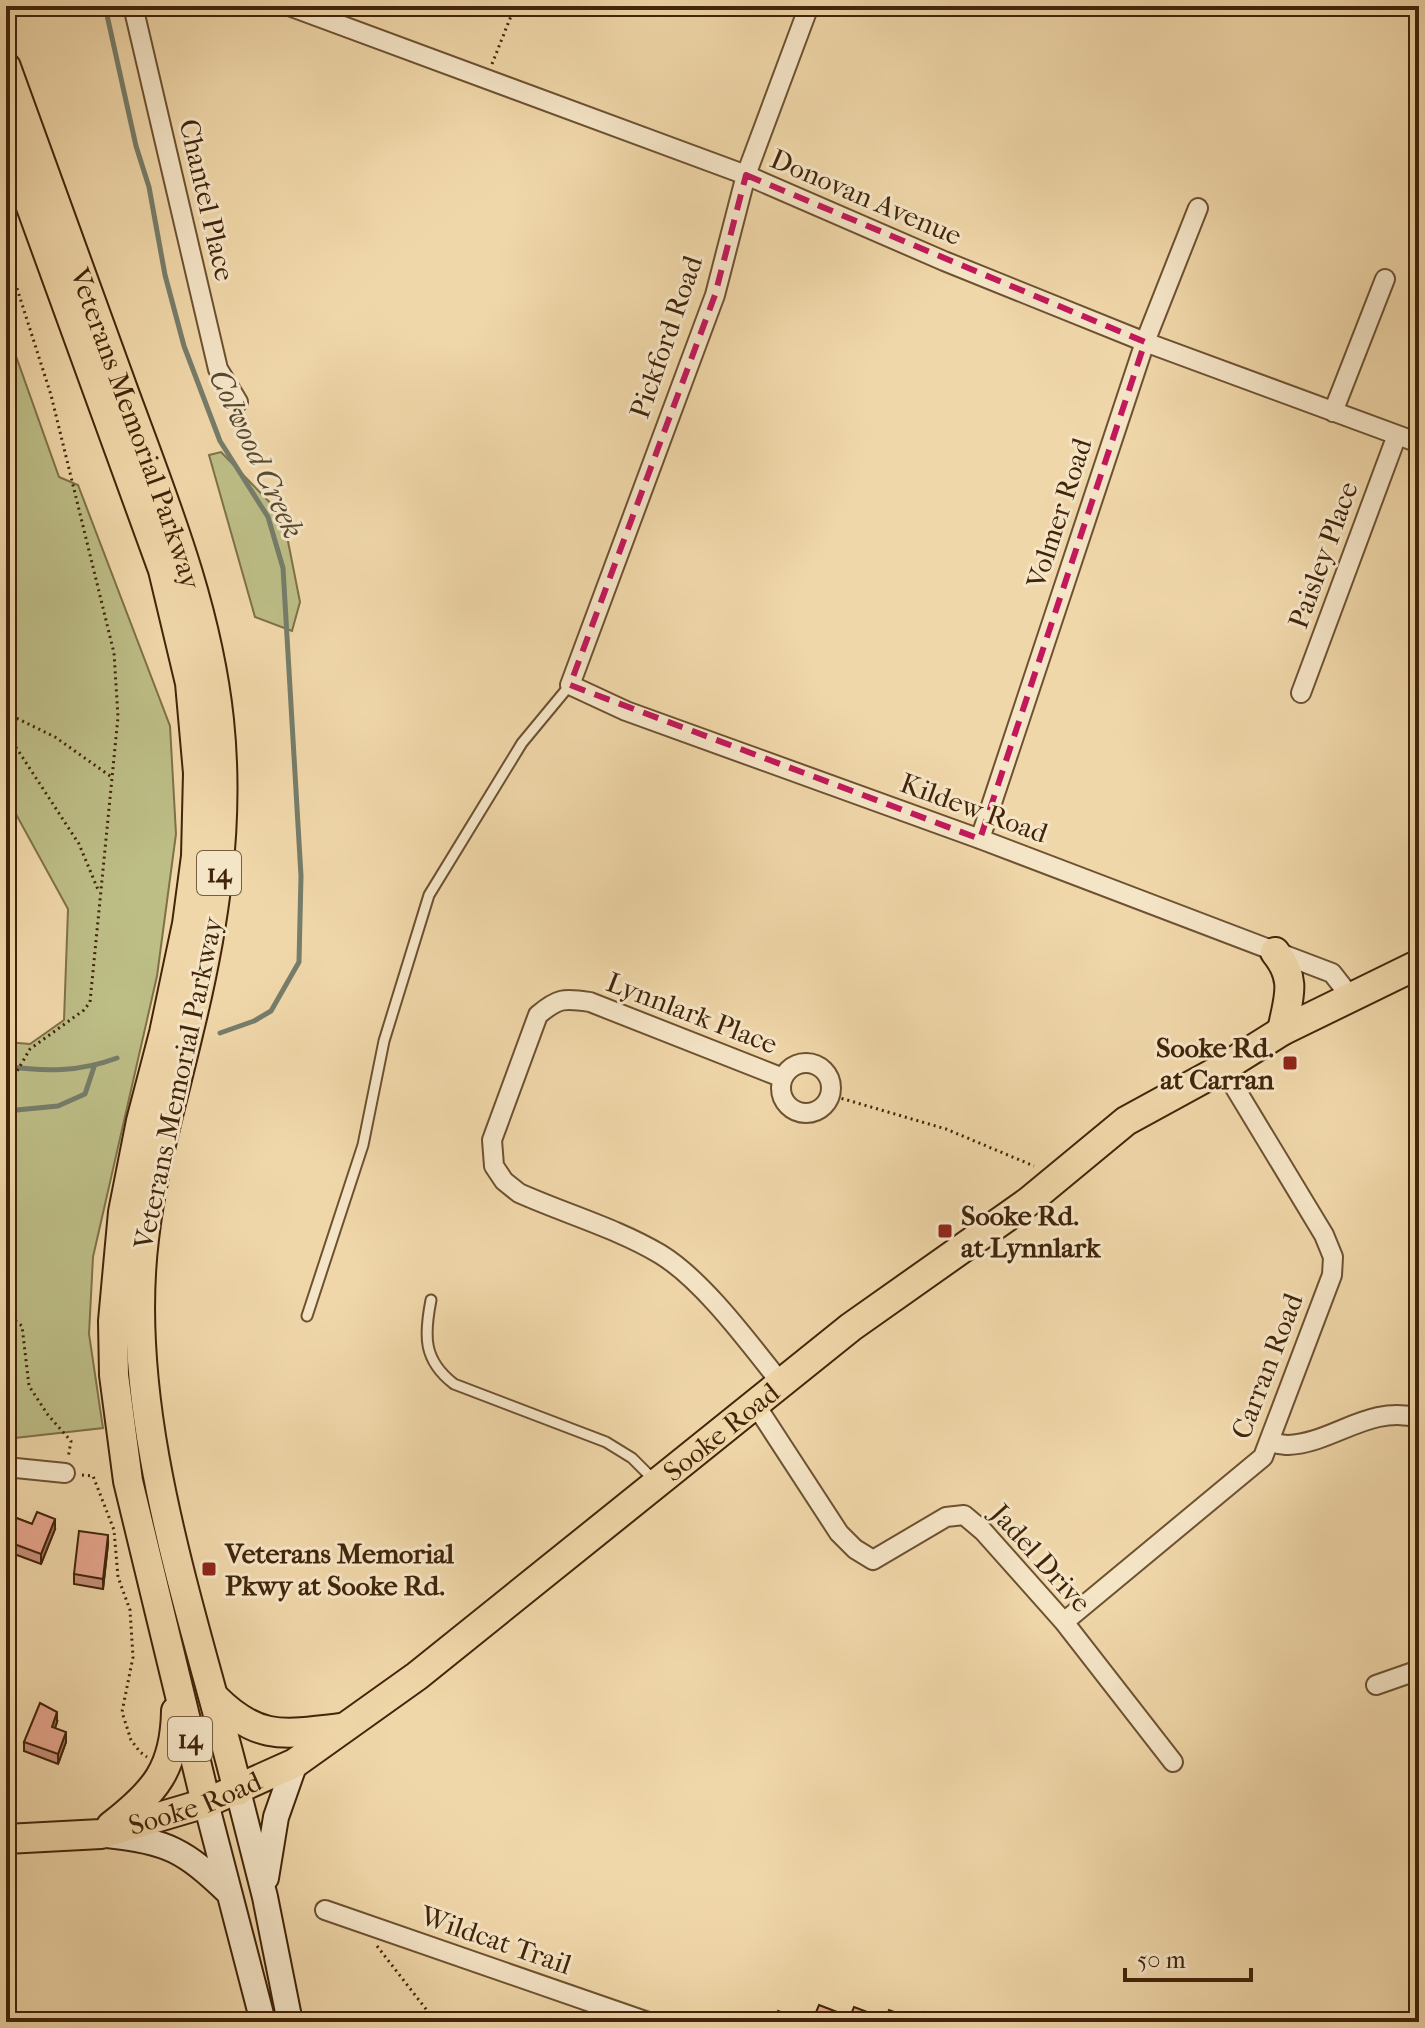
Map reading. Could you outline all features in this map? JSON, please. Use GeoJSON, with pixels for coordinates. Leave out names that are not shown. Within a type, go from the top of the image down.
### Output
{"type":"FeatureCollection","features":[{"type":"Feature","properties":{"kind":"main road","name":"Veterans Memorial Parkway"},"geometry":{"type":"LineString","coordinates":[[6,67],[165,503],[193,586],[208,645],[202,681],[196,856],[187,924],[128,1182],[116,1265],[113,1321],[117,1405],[128,1481],[263,2022]]}},
{"type":"Feature","properties":{"kind":"main road","name":"Veterans Memorial Parkway"},"geometry":{"type":"LineString","coordinates":[[6,138],[219,721],[223,788],[220,860],[209,939],[151,1191],[142,1255],[140,1331],[152,1438],[177,1557],[265,1897],[290,2022]]}},
{"type":"Feature","properties":{"kind":"main road"},"geometry":{"type":"LineString","coordinates":[[1275,952],[1288,971],[1290,981],[1282,1031]]}},
{"type":"Feature","properties":{"kind":"main road","name":"Sooke Road"},"geometry":{"type":"LineString","coordinates":[[6,1839],[101,1834],[206,1803],[295,1763],[417,1676],[851,1327],[1028,1202],[1126,1121],[1223,1068],[1282,1031],[1419,964]]}},
{"type":"Feature","properties":{"kind":"main road"},"geometry":{"type":"LineString","coordinates":[[1387,979],[1419,980]]}},
{"type":"Feature","properties":{"kind":"main road"},"geometry":{"type":"LineString","coordinates":[[101,1834],[148,1795],[164,1772],[175,1732],[174,1675]]}},
{"type":"Feature","properties":{"kind":"main road"},"geometry":{"type":"LineString","coordinates":[[215,1698],[232,1716],[260,1730],[274,1733],[345,1728]]}},
{"type":"Feature","properties":{"kind":"main road"},"geometry":{"type":"LineString","coordinates":[[265,1897],[270,1839],[295,1763]]}},
{"type":"Feature","properties":{"kind":"main road"},"geometry":{"type":"LineString","coordinates":[[101,1834],[142,1838],[171,1847],[200,1865],[232,1896]]}},
{"type":"Feature","properties":{"kind":"street","name":"Chantel Place"},"geometry":{"type":"LineString","coordinates":[[133,6],[218,369],[238,402]]}},
{"type":"Feature","properties":{"kind":"street","name":"Donovan Avenue"},"geometry":{"type":"LineString","coordinates":[[289,6],[746,175],[944,261],[1145,342],[1419,443]]}},
{"type":"Feature","properties":{"kind":"street","name":"Pickford Road"},"geometry":{"type":"LineString","coordinates":[[570,685],[715,295],[746,175],[809,6]]}},
{"type":"Feature","properties":{"kind":"street","name":"Volmer Road"},"geometry":{"type":"LineString","coordinates":[[980,839],[1145,342],[1198,208]]}},
{"type":"Feature","properties":{"kind":"street"},"geometry":{"type":"LineString","coordinates":[[1333,412],[1385,279]]}},
{"type":"Feature","properties":{"kind":"street","name":"Paisley Place"},"geometry":{"type":"LineString","coordinates":[[1301,693],[1397,435]]}},
{"type":"Feature","properties":{"kind":"street","name":"Kildew Road"},"geometry":{"type":"LineString","coordinates":[[570,685],[626,711],[980,839],[1332,973],[1350,996]]}},
{"type":"Feature","properties":{"kind":"street","name":"Lynnlark Place"},"geometry":{"type":"LineString","coordinates":[[781,1383],[691,1279],[663,1255],[632,1239],[519,1193],[494,1166],[492,1140],[538,1015],[553,1002],[567,999],[590,1002],[783,1078]]}},
{"type":"Feature","properties":{"kind":"street","name":"Lynnlark Place"},"geometry":{"type":"LineString","coordinates":[[798,1064],[819,1066],[831,1084],[830,1095],[825,1105],[815,1111],[793,1109],[785,1101],[781,1090],[783,1078],[789,1069],[798,1064]]}},
{"type":"Feature","properties":{"kind":"street","name":"Carran Road"},"geometry":{"type":"LineString","coordinates":[[1064,1622],[1263,1457],[1332,1275],[1333,1257],[1324,1235],[1223,1068]]}},
{"type":"Feature","properties":{"kind":"street","name":"Jadel Drive"},"geometry":{"type":"LineString","coordinates":[[755,1404],[839,1533],[855,1549],[873,1560],[946,1517],[964,1515],[983,1531],[1064,1622],[1173,1762]]}},
{"type":"Feature","properties":{"kind":"street"},"geometry":{"type":"LineString","coordinates":[[1269,1442],[1289,1445],[1306,1441],[1383,1415],[1403,1413],[1419,1418]]}},
{"type":"Feature","properties":{"kind":"street"},"geometry":{"type":"LineString","coordinates":[[6,1467],[65,1473]]}},
{"type":"Feature","properties":{"kind":"street"},"geometry":{"type":"LineString","coordinates":[[1376,1685],[1419,1670]]}},
{"type":"Feature","properties":{"kind":"street","name":"Wildcat Trail"},"geometry":{"type":"LineString","coordinates":[[325,1910],[648,2022]]}},
{"type":"Feature","properties":{"kind":"lane"},"geometry":{"type":"LineString","coordinates":[[307,1316],[363,1145],[384,1041],[429,895],[522,743],[570,685]]}},
{"type":"Feature","properties":{"kind":"lane"},"geometry":{"type":"LineString","coordinates":[[431,1300],[428,1348],[435,1367],[454,1384],[606,1442],[632,1458],[657,1483]]}},
{"type":"Feature","properties":{"kind":"path"},"geometry":{"type":"LineString","coordinates":[[486,78],[515,6]]}},
{"type":"Feature","properties":{"kind":"path"},"geometry":{"type":"LineString","coordinates":[[6,254],[51,395],[114,653],[118,717],[90,1002],[84,1010],[30,1049],[6,1090]]}},
{"type":"Feature","properties":{"kind":"path"},"geometry":{"type":"LineString","coordinates":[[6,713],[55,737],[113,778]]}},
{"type":"Feature","properties":{"kind":"path"},"geometry":{"type":"LineString","coordinates":[[6,732],[79,844],[100,896]]}},
{"type":"Feature","properties":{"kind":"path"},"geometry":{"type":"LineString","coordinates":[[830,1095],[946,1129],[1058,1177]]}},
{"type":"Feature","properties":{"kind":"path"},"geometry":{"type":"LineString","coordinates":[[6,1313],[22,1326],[29,1386],[48,1415],[71,1441],[65,1473],[93,1476],[114,1530],[118,1577],[130,1610],[132,1627],[133,1657],[122,1712],[125,1727],[140,1752]]}},
{"type":"Feature","properties":{"kind":"path"},"geometry":{"type":"LineString","coordinates":[[359,1922],[436,2022]]}},
{"type":"Feature","properties":{"kind":"highlighted area"},"geometry":{"type":"Polygon","coordinates":[[[746,175],[1145,342],[980,839],[570,685],[715,295],[746,175]]]}},
{"type":"Feature","properties":{"kind":"green space"},"geometry":{"type":"Polygon","coordinates":[[[6,328],[59,477],[78,485],[170,726],[176,834],[157,976],[93,1257],[89,1334],[103,1428],[15,1438],[6,1434],[6,1042],[30,1044],[64,1020],[68,909],[6,796],[6,328]]]}},
{"type":"Feature","properties":{"kind":"green space"},"geometry":{"type":"Polygon","coordinates":[[[221,452],[283,516],[300,602],[292,631],[255,617],[209,455],[221,452]]]}},
{"type":"Feature","properties":{"kind":"building"},"geometry":{"type":"Polygon","coordinates":[[[37,1512],[55,1519],[41,1554],[6,1541],[6,1514],[32,1524],[37,1512]]]}},
{"type":"Feature","properties":{"kind":"building"},"geometry":{"type":"Polygon","coordinates":[[[79,1531],[108,1535],[103,1579],[74,1574],[79,1531]]]}},
{"type":"Feature","properties":{"kind":"building"},"geometry":{"type":"Polygon","coordinates":[[[40,1703],[57,1712],[52,1727],[66,1732],[58,1754],[24,1742],[40,1703]]]}},
{"type":"Feature","properties":{"kind":"building"},"geometry":{"type":"Polygon","coordinates":[[[819,2005],[850,2017],[854,2007],[886,2019],[889,2010],[921,2022],[812,2022],[819,2005]]]}},
{"type":"Feature","properties":{"kind":"building"},"geometry":{"type":"Polygon","coordinates":[[[778,2011],[807,2022],[774,2022],[778,2011]]]}},
{"type":"Feature","properties":{"kind":"building"},"geometry":{"type":"Polygon","coordinates":[[[925,2012],[951,2022],[921,2022],[925,2012]]]}},
{"type":"Feature","properties":{"kind":"building"},"geometry":{"type":"Polygon","coordinates":[[[961,2015],[980,2022],[958,2022],[961,2015]]]}},
{"type":"Feature","properties":{"kind":"waterway","name":"Colwood Creek"},"geometry":{"type":"LineString","coordinates":[[105,6],[136,146],[149,187],[165,275],[184,346],[220,441],[268,517],[283,568],[301,876],[299,962],[271,1011],[254,1021],[220,1033]]}},
{"type":"Feature","properties":{"kind":"waterway","name":"Colwood Creek"},"geometry":{"type":"LineString","coordinates":[[6,1066],[62,1070],[117,1058]]}},
{"type":"Feature","properties":{"kind":"waterway"},"geometry":{"type":"LineString","coordinates":[[6,1111],[58,1106],[85,1094],[94,1067]]}},
{"type":"Feature","properties":{"kind":"place","name":"Sooke Rd. at Carran"},"geometry":{"type":"Point","coordinates":[1290,1063]}},
{"type":"Feature","properties":{"kind":"place","name":"Sooke Rd. at Lynnlark"},"geometry":{"type":"Point","coordinates":[945,1231]}},
{"type":"Feature","properties":{"kind":"place","name":"Veterans Memorial Pkwy at Sooke Rd."},"geometry":{"type":"Point","coordinates":[209,1569]}}]}
